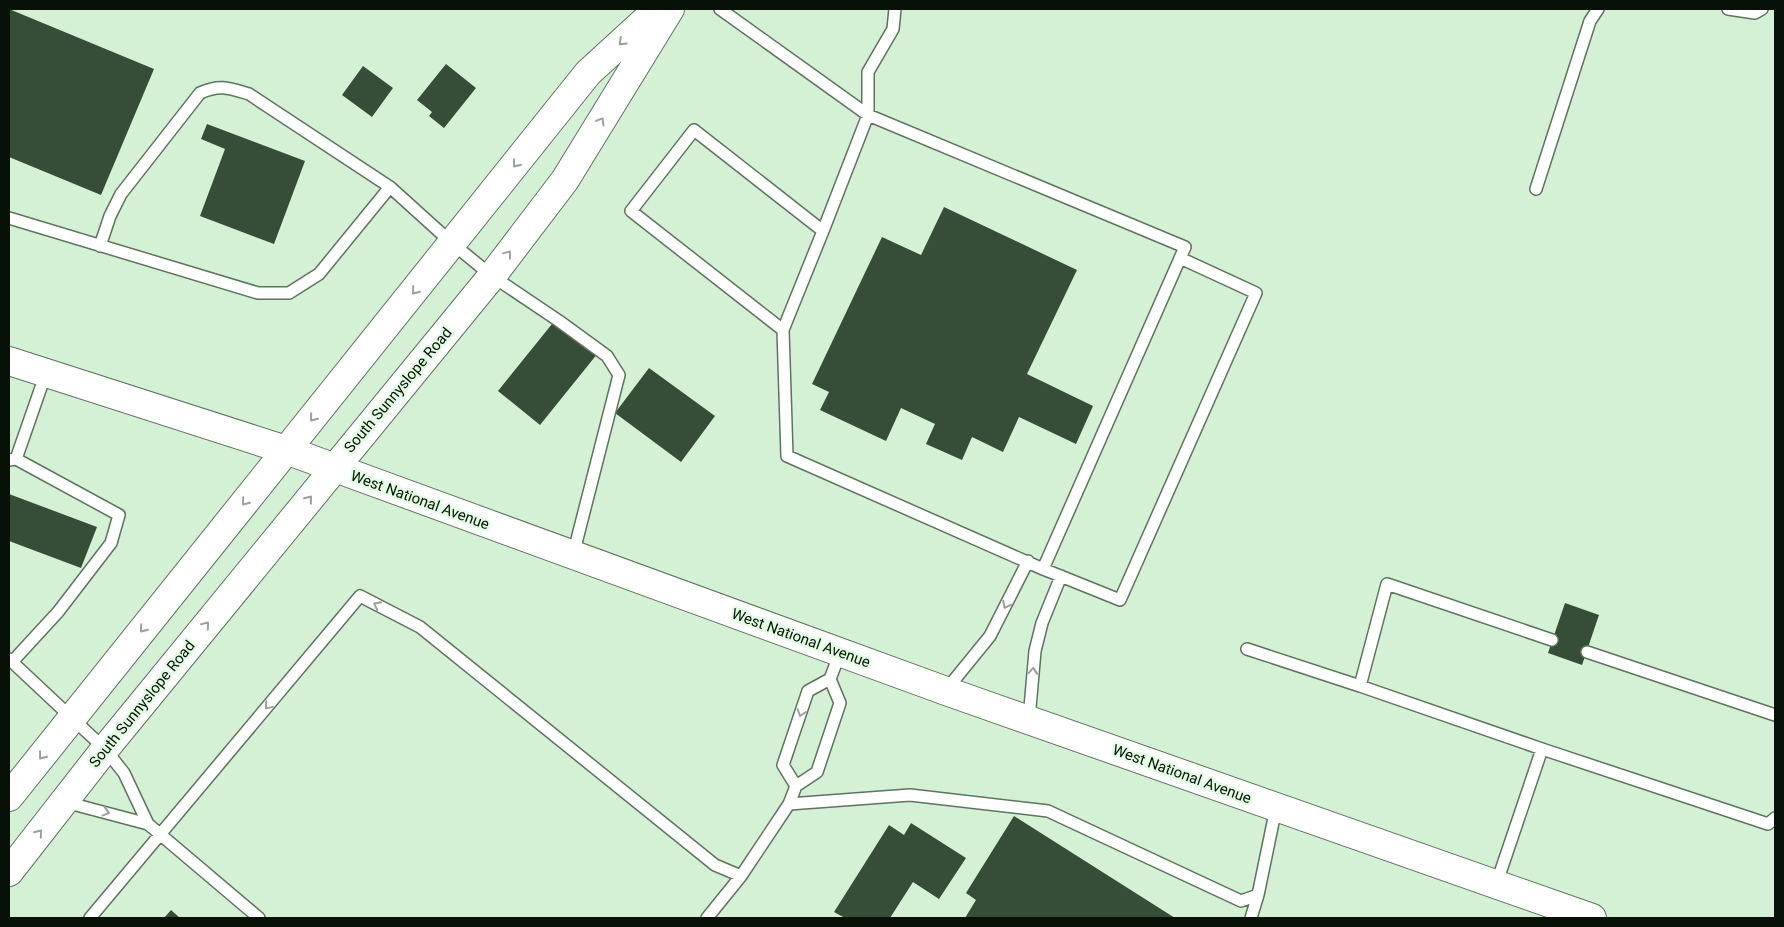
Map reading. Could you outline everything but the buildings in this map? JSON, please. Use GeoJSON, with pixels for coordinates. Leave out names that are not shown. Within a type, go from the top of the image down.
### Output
{"type":"FeatureCollection","features":[{"type":"Feature","properties":{"kind":"street"},"geometry":{"type":"LineString","coordinates":[[9,798],[588,73],[658,9]]}},
{"type":"Feature","properties":{"kind":"street","name":"South Sunnyslope Road"},"geometry":{"type":"LineString","coordinates":[[9,872],[105,749],[492,276],[565,180],[670,9]]}},
{"type":"Feature","properties":{"kind":"street","name":"West National Avenue"},"geometry":{"type":"LineString","coordinates":[[9,361],[286,450],[946,691],[1592,918]]}},
{"type":"Feature","properties":{"kind":"lane"},"geometry":{"type":"LineString","coordinates":[[720,9],[868,115],[1185,247],[1043,569]]}},
{"type":"Feature","properties":{"kind":"lane"},"geometry":{"type":"LineString","coordinates":[[895,9],[894,29],[868,72],[868,115],[783,330],[787,456],[1043,569],[1120,600],[1256,293],[1180,258]]}},
{"type":"Feature","properties":{"kind":"lane"},"geometry":{"type":"LineString","coordinates":[[1536,189],[1590,21],[1598,9]]}},
{"type":"Feature","properties":{"kind":"lane"},"geometry":{"type":"LineString","coordinates":[[1728,9],[1755,13],[1762,9]]}},
{"type":"Feature","properties":{"kind":"lane"},"geometry":{"type":"LineString","coordinates":[[100,246],[110,216],[121,194],[200,93],[213,87],[248,94],[390,188],[492,276],[559,320],[608,356],[619,375],[573,556]]}},
{"type":"Feature","properties":{"kind":"lane"},"geometry":{"type":"LineString","coordinates":[[783,330],[631,211],[694,130],[823,231]]}},
{"type":"Feature","properties":{"kind":"lane"},"geometry":{"type":"LineString","coordinates":[[9,218],[258,293],[289,293],[319,274],[390,188]]}},
{"type":"Feature","properties":{"kind":"lane"},"geometry":{"type":"LineString","coordinates":[[46,373],[13,460],[119,515],[111,543],[58,612],[10,661],[105,749],[124,773],[148,824],[259,918]]}},
{"type":"Feature","properties":{"kind":"lane"},"geometry":{"type":"LineString","coordinates":[[946,691],[990,636],[1028,561]]}},
{"type":"Feature","properties":{"kind":"lane"},"geometry":{"type":"LineString","coordinates":[[1029,719],[1035,651],[1042,623],[1061,576]]}},
{"type":"Feature","properties":{"kind":"lane"},"geometry":{"type":"LineString","coordinates":[[1360,686],[1387,584],[1552,640]]}},
{"type":"Feature","properties":{"kind":"lane"},"geometry":{"type":"LineString","coordinates":[[90,918],[360,596],[420,627],[715,865],[741,876]]}},
{"type":"Feature","properties":{"kind":"lane"},"geometry":{"type":"LineString","coordinates":[[1247,649],[1768,824],[1775,818]]}},
{"type":"Feature","properties":{"kind":"lane"},"geometry":{"type":"LineString","coordinates":[[796,786],[783,765],[808,691],[830,679],[840,652]]}},
{"type":"Feature","properties":{"kind":"lane"},"geometry":{"type":"LineString","coordinates":[[1586,652],[1775,715]]}},
{"type":"Feature","properties":{"kind":"lane"},"geometry":{"type":"LineString","coordinates":[[707,918],[741,876],[789,804],[796,786],[817,772],[840,702],[830,679]]}},
{"type":"Feature","properties":{"kind":"lane"},"geometry":{"type":"LineString","coordinates":[[1496,885],[1542,749]]}},
{"type":"Feature","properties":{"kind":"lane"},"geometry":{"type":"LineString","coordinates":[[789,804],[910,795],[1048,812],[1241,902],[1258,895]]}},
{"type":"Feature","properties":{"kind":"lane"},"geometry":{"type":"LineString","coordinates":[[64,802],[148,824]]}},
{"type":"Feature","properties":{"kind":"lane"},"geometry":{"type":"LineString","coordinates":[[1251,918],[1258,895],[1276,808]]}}]}
